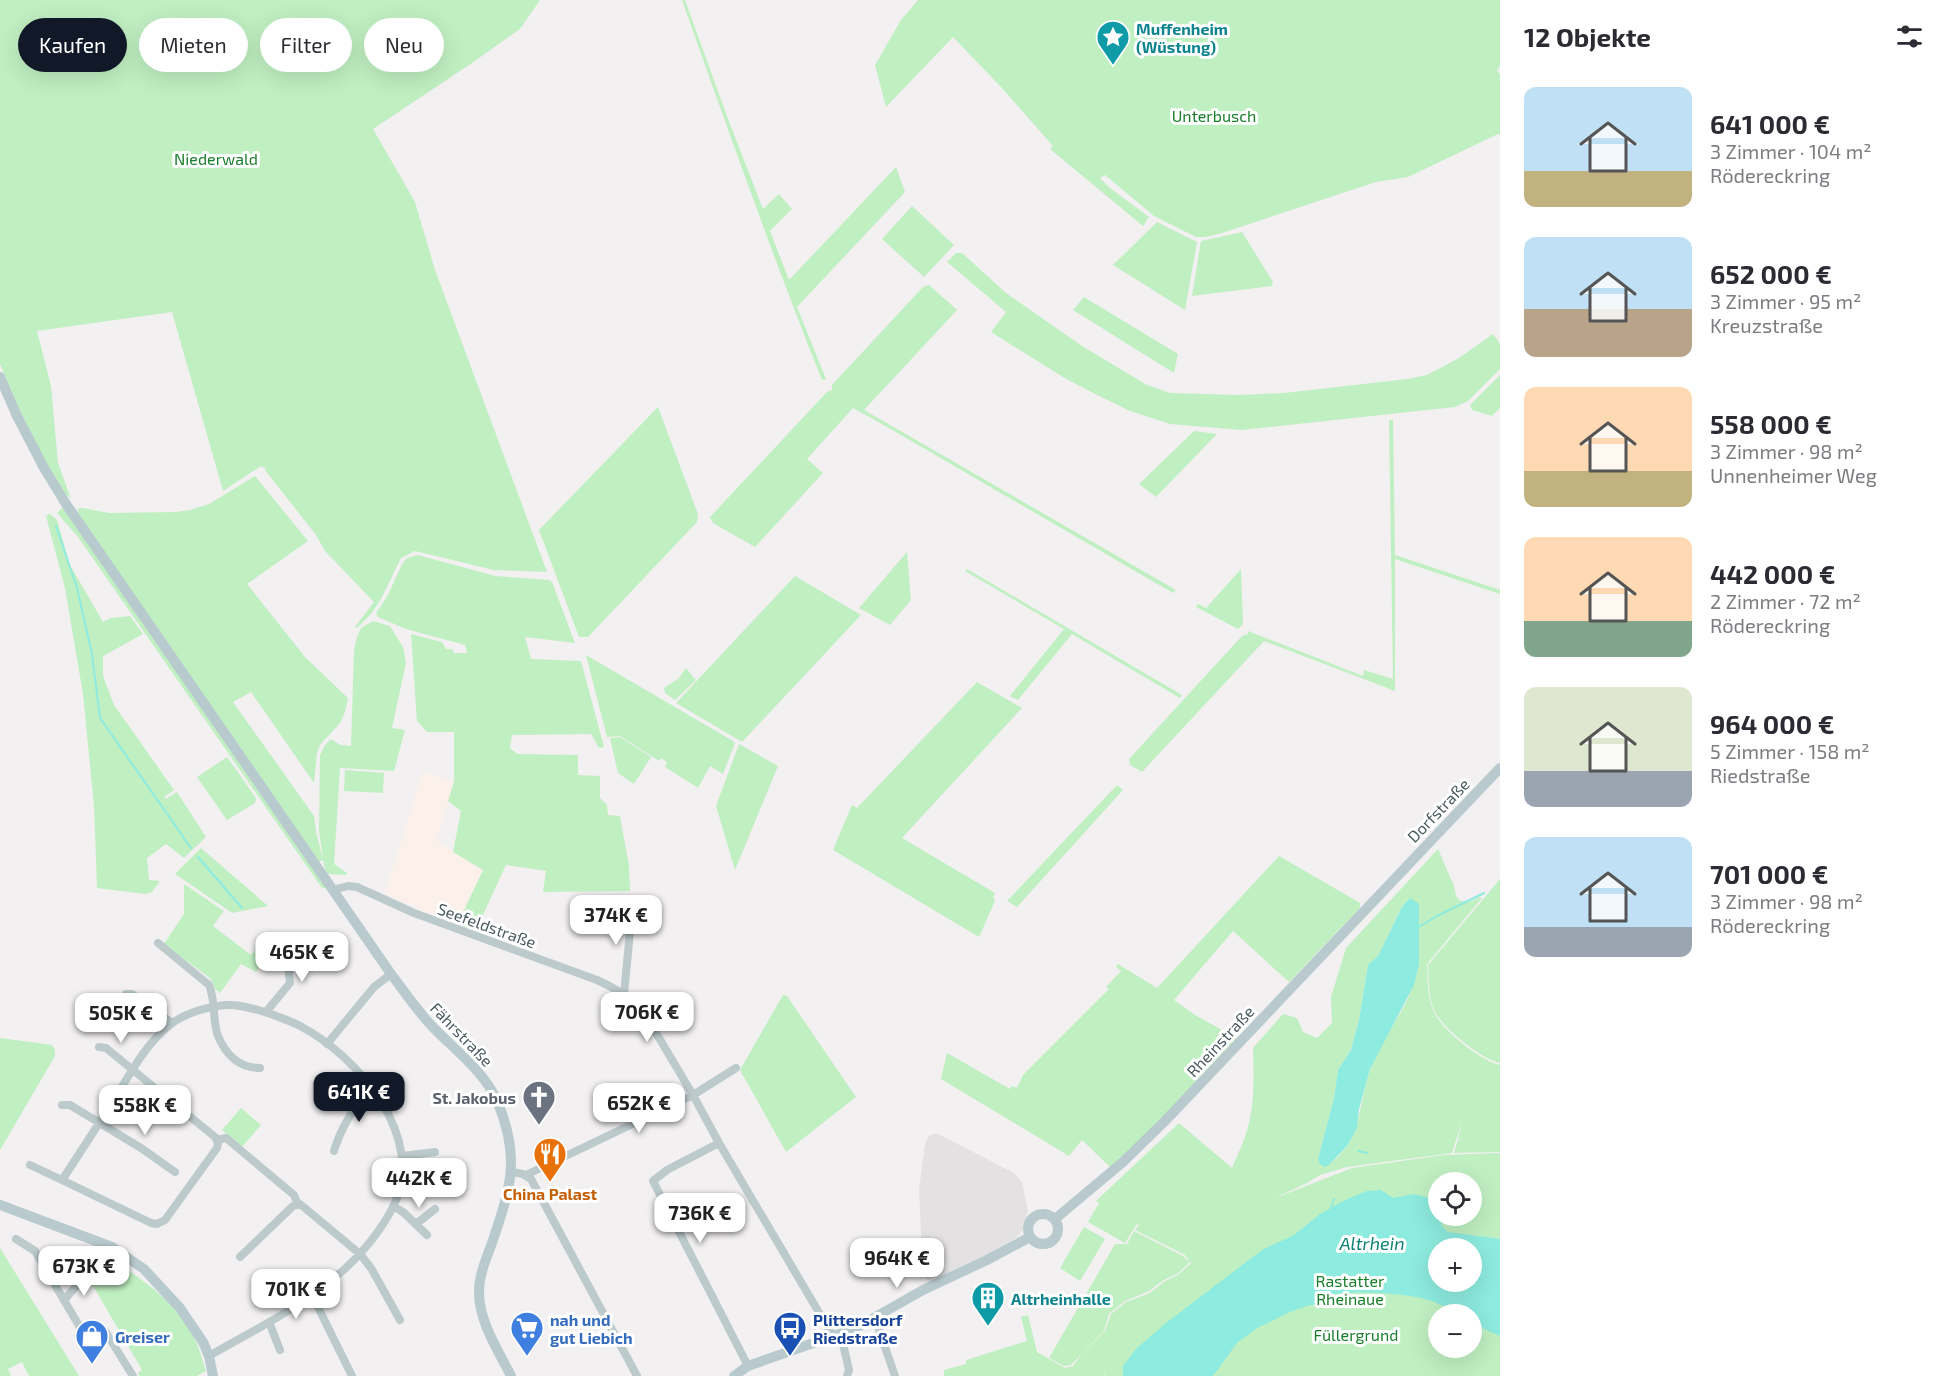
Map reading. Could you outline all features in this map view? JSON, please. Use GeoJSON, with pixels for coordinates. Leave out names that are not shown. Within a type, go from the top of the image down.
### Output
{"type":"FeatureCollection","features":[{"type":"Feature","properties":{"kind":"main road","name":"Fährstraße"},"geometry":{"type":"LineString","coordinates":[[0,377],[44,468],[66,504],[391,974],[428,1023],[492,1088],[505,1124],[512,1159],[512,1172],[483,1269],[479,1290],[481,1309],[489,1333],[511,1376]]}},
{"type":"Feature","properties":{"kind":"main road","name":"Dorfstraße"},"geometry":{"type":"LineString","coordinates":[[1398,874],[1500,768]]}},
{"type":"Feature","properties":{"kind":"main road","name":"Rheinstraße"},"geometry":{"type":"LineString","coordinates":[[1054,1219],[1123,1162],[1165,1121],[1398,874]]}},
{"type":"Feature","properties":{"kind":"main road"},"geometry":{"type":"LineString","coordinates":[[0,1205],[112,1247],[144,1269],[180,1308],[203,1342],[209,1356],[213,1376]]}},
{"type":"Feature","properties":{"kind":"main road"},"geometry":{"type":"LineString","coordinates":[[737,1375],[748,1366],[837,1336],[875,1318],[923,1290],[1025,1240],[1042,1244],[1053,1240],[1058,1230],[1054,1219],[1048,1214],[1035,1215],[1027,1227],[1025,1240]]}},
{"type":"Feature","properties":{"kind":"street","name":"Seefeldstraße"},"geometry":{"type":"LineString","coordinates":[[333,890],[348,886],[357,887],[414,913],[597,980],[624,994],[644,1013],[693,1095],[718,1143],[837,1336],[849,1370],[847,1376]]}},
{"type":"Feature","properties":{"kind":"street"},"geometry":{"type":"LineString","coordinates":[[624,994],[633,901]]}},
{"type":"Feature","properties":{"kind":"street"},"geometry":{"type":"LineString","coordinates":[[158,943],[210,985],[218,1035],[231,1057],[240,1064],[260,1068]]}},
{"type":"Feature","properties":{"kind":"street"},"geometry":{"type":"LineString","coordinates":[[266,1012],[290,983],[288,965],[274,953]]}},
{"type":"Feature","properties":{"kind":"street"},"geometry":{"type":"LineString","coordinates":[[327,1044],[374,987],[391,974]]}},
{"type":"Feature","properties":{"kind":"street"},"geometry":{"type":"LineString","coordinates":[[126,994],[132,994],[172,1023]]}},
{"type":"Feature","properties":{"kind":"street"},"geometry":{"type":"LineString","coordinates":[[62,1180],[153,1041],[172,1023],[190,1014],[227,1005],[266,1012],[301,1026],[353,1066],[370,1087],[394,1126],[402,1156],[402,1178],[393,1206],[360,1254],[330,1283],[269,1322],[209,1356]]}},
{"type":"Feature","properties":{"kind":"street"},"geometry":{"type":"LineString","coordinates":[[30,1165],[157,1224],[165,1220],[217,1148],[217,1140],[133,1069],[106,1048],[99,1047]]}},
{"type":"Feature","properties":{"kind":"street"},"geometry":{"type":"LineString","coordinates":[[526,1175],[693,1095],[736,1068]]}},
{"type":"Feature","properties":{"kind":"street"},"geometry":{"type":"LineString","coordinates":[[333,1151],[349,1116],[370,1087]]}},
{"type":"Feature","properties":{"kind":"street"},"geometry":{"type":"LineString","coordinates":[[62,1105],[70,1105],[175,1172]]}},
{"type":"Feature","properties":{"kind":"street"},"geometry":{"type":"LineString","coordinates":[[217,1140],[226,1138],[294,1195],[298,1204],[305,1207],[360,1254],[371,1268],[400,1320]]}},
{"type":"Feature","properties":{"kind":"street"},"geometry":{"type":"LineString","coordinates":[[718,1143],[667,1170],[653,1181],[748,1366]]}},
{"type":"Feature","properties":{"kind":"street"},"geometry":{"type":"LineString","coordinates":[[402,1156],[435,1152]]}},
{"type":"Feature","properties":{"kind":"street"},"geometry":{"type":"LineString","coordinates":[[512,1172],[526,1175],[531,1179],[637,1376]]}},
{"type":"Feature","properties":{"kind":"street"},"geometry":{"type":"LineString","coordinates":[[240,1257],[293,1206],[298,1204]]}},
{"type":"Feature","properties":{"kind":"street"},"geometry":{"type":"LineString","coordinates":[[393,1206],[403,1212],[427,1235]]}},
{"type":"Feature","properties":{"kind":"street"},"geometry":{"type":"LineString","coordinates":[[416,1224],[435,1209]]}},
{"type":"Feature","properties":{"kind":"street"},"geometry":{"type":"LineString","coordinates":[[16,1239],[35,1251],[81,1329],[86,1333],[105,1331],[133,1376]]}},
{"type":"Feature","properties":{"kind":"street"},"geometry":{"type":"LineString","coordinates":[[64,1300],[85,1276]]}},
{"type":"Feature","properties":{"kind":"street"},"geometry":{"type":"LineString","coordinates":[[312,1296],[352,1376]]}},
{"type":"Feature","properties":{"kind":"street"},"geometry":{"type":"LineString","coordinates":[[875,1318],[895,1376]]}},
{"type":"Feature","properties":{"kind":"street"},"geometry":{"type":"LineString","coordinates":[[269,1322],[280,1350]]}},
{"type":"Feature","properties":{"kind":"shaded area"},"geometry":{"type":"Polygon","coordinates":[[[422,772],[454,782],[436,841],[484,870],[457,925],[384,893],[422,772]]]}},
{"type":"Feature","properties":{"kind":"shaded area"},"geometry":{"type":"Polygon","coordinates":[[[936,1133],[1014,1173],[1022,1182],[1028,1211],[1023,1230],[1016,1238],[930,1281],[923,1275],[919,1189],[925,1144],[929,1136],[936,1133]]]}},
{"type":"Feature","properties":{"kind":"green space","name":"Niederwald"},"geometry":{"type":"Polygon","coordinates":[[[0,0],[540,0],[520,29],[373,129],[415,202],[435,270],[547,572],[494,570],[415,551],[401,558],[381,599],[371,614],[357,628],[355,627],[374,602],[325,551],[316,535],[266,469],[261,466],[223,491],[172,312],[37,331],[51,386],[58,463],[71,499],[56,482],[49,469],[0,364],[0,0]]]}},
{"type":"Feature","properties":{"kind":"green space"},"geometry":{"type":"Polygon","coordinates":[[[682,0],[685,0],[763,209],[779,194],[792,209],[770,231],[789,280],[896,167],[905,192],[797,307],[826,379],[822,380],[785,286],[682,0]]]}},
{"type":"Feature","properties":{"kind":"green space","name":"Unterbusch"},"geometry":{"type":"Polygon","coordinates":[[[918,0],[1500,0],[1500,66],[1497,71],[1500,74],[1500,135],[1408,177],[1376,182],[1206,237],[1196,237],[1154,216],[1105,175],[1100,178],[1149,217],[1143,226],[1050,149],[1053,146],[953,37],[886,107],[875,65],[901,20],[918,0]]]}},
{"type":"Feature","properties":{"kind":"green space"},"geometry":{"type":"Polygon","coordinates":[[[912,206],[954,245],[924,277],[882,239],[912,206]]]}},
{"type":"Feature","properties":{"kind":"green space"},"geometry":{"type":"Polygon","coordinates":[[[1157,222],[1197,242],[1185,310],[1113,265],[1157,222]]]}},
{"type":"Feature","properties":{"kind":"green space"},"geometry":{"type":"Polygon","coordinates":[[[1242,232],[1273,282],[1272,286],[1192,296],[1201,241],[1242,232]]]}},
{"type":"Feature","properties":{"kind":"green space"},"geometry":{"type":"Polygon","coordinates":[[[956,253],[962,253],[1006,293],[1082,346],[1147,385],[1170,393],[1240,395],[1284,393],[1407,379],[1427,375],[1459,358],[1493,334],[1500,344],[1500,369],[1468,401],[1455,407],[1241,430],[1170,424],[1130,411],[1093,393],[991,332],[1006,312],[947,262],[956,253]]]}},
{"type":"Feature","properties":{"kind":"green space"},"geometry":{"type":"Polygon","coordinates":[[[929,285],[957,310],[864,410],[1176,590],[1173,593],[853,408],[807,459],[823,473],[755,547],[713,523],[710,517],[827,392],[832,390],[832,385],[923,287],[929,285]]]}},
{"type":"Feature","properties":{"kind":"green space"},"geometry":{"type":"Polygon","coordinates":[[[1084,297],[1178,354],[1174,373],[1073,310],[1084,297]]]}},
{"type":"Feature","properties":{"kind":"green space"},"geometry":{"type":"Polygon","coordinates":[[[1500,375],[1500,408],[1492,416],[1472,410],[1470,405],[1500,375]]]}},
{"type":"Feature","properties":{"kind":"green space"},"geometry":{"type":"Polygon","coordinates":[[[658,407],[698,514],[697,522],[588,637],[579,637],[539,530],[658,407]]]}},
{"type":"Feature","properties":{"kind":"green space"},"geometry":{"type":"Polygon","coordinates":[[[1389,420],[1393,420],[1395,555],[1500,590],[1500,594],[1395,559],[1395,691],[1264,641],[1142,772],[1130,765],[1129,759],[1242,636],[1248,634],[1248,631],[1363,676],[1364,670],[1393,679],[1389,420]]]}},
{"type":"Feature","properties":{"kind":"green space"},"geometry":{"type":"Polygon","coordinates":[[[1194,431],[1217,434],[1156,497],[1139,484],[1194,431]]]}},
{"type":"Feature","properties":{"kind":"green space"},"geometry":{"type":"Polygon","coordinates":[[[255,476],[308,541],[247,584],[305,657],[348,698],[340,723],[320,745],[314,783],[251,692],[233,702],[314,816],[323,859],[319,830],[320,755],[331,739],[340,745],[351,746],[354,651],[357,637],[361,628],[373,621],[390,626],[403,647],[406,663],[392,728],[405,730],[394,771],[340,768],[334,864],[347,873],[346,875],[328,874],[323,860],[319,862],[77,513],[79,508],[109,513],[190,510],[209,504],[255,476]]]}},
{"type":"Feature","properties":{"kind":"green space"},"geometry":{"type":"Polygon","coordinates":[[[62,508],[65,509],[326,888],[322,888],[78,537],[57,513],[62,508]]]}},
{"type":"Feature","properties":{"kind":"green space"},"geometry":{"type":"Polygon","coordinates":[[[50,514],[57,520],[70,565],[103,622],[111,618],[130,616],[143,634],[103,656],[103,676],[114,705],[174,790],[164,797],[166,799],[177,792],[206,837],[184,858],[166,844],[147,858],[149,880],[160,881],[152,892],[145,894],[97,888],[94,806],[83,694],[65,588],[46,516],[50,514]]]}},
{"type":"Feature","properties":{"kind":"green space"},"geometry":{"type":"Polygon","coordinates":[[[907,552],[911,600],[890,625],[859,608],[907,552]]]}},
{"type":"Feature","properties":{"kind":"green space"},"geometry":{"type":"Polygon","coordinates":[[[418,555],[495,576],[552,582],[575,643],[525,637],[531,659],[581,661],[604,747],[599,748],[591,734],[512,735],[510,748],[517,754],[578,755],[578,775],[600,776],[600,798],[607,805],[608,815],[620,816],[629,866],[630,891],[543,892],[546,871],[506,865],[476,930],[457,925],[483,870],[453,852],[461,811],[448,801],[454,782],[454,732],[427,732],[417,721],[411,634],[442,642],[446,649],[452,649],[454,653],[467,653],[465,645],[406,629],[378,617],[376,613],[388,595],[402,564],[407,558],[418,555]]]}},
{"type":"Feature","properties":{"kind":"green space"},"geometry":{"type":"Polygon","coordinates":[[[967,569],[1182,695],[1180,698],[1072,634],[1018,700],[1010,696],[1064,629],[965,571],[967,569]]]}},
{"type":"Feature","properties":{"kind":"green space"},"geometry":{"type":"Polygon","coordinates":[[[1241,569],[1243,624],[1238,629],[1196,607],[1198,604],[1206,608],[1241,569]]]}},
{"type":"Feature","properties":{"kind":"green space"},"geometry":{"type":"Polygon","coordinates":[[[795,576],[861,615],[742,742],[676,703],[795,576]]]}},
{"type":"Feature","properties":{"kind":"green space"},"geometry":{"type":"Polygon","coordinates":[[[586,655],[733,741],[735,743],[723,774],[710,766],[698,788],[665,767],[667,762],[661,758],[659,761],[620,736],[607,737],[586,655]]]}},
{"type":"Feature","properties":{"kind":"green space"},"geometry":{"type":"Polygon","coordinates":[[[686,668],[696,680],[675,700],[665,693],[664,688],[678,679],[686,668]]]}},
{"type":"Feature","properties":{"kind":"green space"},"geometry":{"type":"Polygon","coordinates":[[[977,682],[1022,708],[902,838],[995,893],[993,897],[995,901],[979,937],[833,850],[852,805],[857,808],[977,682]]]}},
{"type":"Feature","properties":{"kind":"green space"},"geometry":{"type":"Polygon","coordinates":[[[620,737],[651,757],[634,784],[618,773],[610,738],[620,737]]]}},
{"type":"Feature","properties":{"kind":"green space"},"geometry":{"type":"Polygon","coordinates":[[[739,744],[778,766],[735,870],[716,806],[739,744]]]}},
{"type":"Feature","properties":{"kind":"green space"},"geometry":{"type":"Polygon","coordinates":[[[227,757],[256,798],[255,803],[227,820],[197,777],[227,757]]]}},
{"type":"Feature","properties":{"kind":"green space"},"geometry":{"type":"Polygon","coordinates":[[[345,770],[384,773],[383,793],[344,791],[345,770]]]}},
{"type":"Feature","properties":{"kind":"green space"},"geometry":{"type":"Polygon","coordinates":[[[1117,785],[1123,790],[1017,907],[1007,901],[1117,785]]]}},
{"type":"Feature","properties":{"kind":"green space"},"geometry":{"type":"Polygon","coordinates":[[[201,848],[268,906],[232,913],[175,874],[201,848]]]}},
{"type":"Feature","properties":{"kind":"green space"},"geometry":{"type":"Polygon","coordinates":[[[1438,849],[1460,901],[1482,898],[1427,964],[1430,999],[1437,1018],[1452,1034],[1482,1057],[1500,1065],[1500,1152],[1454,1153],[1458,1139],[1464,1142],[1458,1138],[1462,1121],[1452,1153],[1347,1167],[1320,1175],[1273,1199],[1352,1168],[1444,1155],[1500,1153],[1500,1376],[1104,1376],[1107,1371],[1103,1376],[944,1376],[944,1370],[966,1364],[966,1360],[1027,1341],[1021,1317],[1028,1315],[1037,1352],[1065,1368],[1073,1366],[1105,1331],[1111,1314],[1126,1302],[1150,1293],[1165,1281],[1178,1275],[1191,1263],[1185,1255],[1135,1230],[1139,1225],[1137,1224],[1125,1243],[1088,1222],[1099,1203],[1096,1201],[1179,1123],[1232,1168],[1251,1115],[1254,1082],[1253,1048],[1283,1014],[1297,1018],[1303,1032],[1317,1038],[1332,1023],[1331,997],[1346,948],[1438,849]],[[1410,898],[1402,907],[1378,956],[1368,965],[1359,1020],[1351,1050],[1338,1070],[1334,1098],[1318,1159],[1329,1165],[1346,1148],[1352,1137],[1370,1070],[1404,1007],[1415,980],[1419,949],[1410,898]]]}},
{"type":"Feature","properties":{"kind":"green space"},"geometry":{"type":"Polygon","coordinates":[[[1279,856],[1360,903],[1360,908],[1289,982],[1233,931],[1174,1000],[1195,1015],[1238,1039],[1172,1110],[1111,1168],[1082,1140],[1069,1156],[941,1079],[947,1053],[1010,1089],[1012,1086],[1017,1088],[1023,1075],[1109,989],[1106,987],[1121,971],[1116,967],[1118,964],[1157,988],[1279,856]]]}},
{"type":"Feature","properties":{"kind":"green space"},"geometry":{"type":"Polygon","coordinates":[[[1500,879],[1500,1063],[1473,1050],[1440,1019],[1431,1001],[1428,965],[1500,879]]]}},
{"type":"Feature","properties":{"kind":"green space"},"geometry":{"type":"Polygon","coordinates":[[[184,884],[224,911],[213,926],[251,955],[264,939],[273,945],[256,972],[241,964],[220,993],[215,989],[211,979],[164,944],[184,914],[184,884]]]}},
{"type":"Feature","properties":{"kind":"green space"},"geometry":{"type":"Polygon","coordinates":[[[783,995],[787,996],[856,1097],[786,1152],[740,1070],[783,995]]]}},
{"type":"Feature","properties":{"kind":"green space"},"geometry":{"type":"Polygon","coordinates":[[[0,1038],[52,1045],[55,1056],[0,1150],[0,1038]]]}},
{"type":"Feature","properties":{"kind":"green space"},"geometry":{"type":"Polygon","coordinates":[[[241,1108],[261,1125],[242,1147],[222,1130],[241,1108]]]}},
{"type":"Feature","properties":{"kind":"green space"},"geometry":{"type":"Polygon","coordinates":[[[1084,1227],[1105,1239],[1080,1281],[1060,1268],[1084,1227]]]}},
{"type":"Feature","properties":{"kind":"green space"},"geometry":{"type":"Polygon","coordinates":[[[1134,1231],[1183,1256],[1190,1262],[1177,1274],[1149,1291],[1125,1301],[1109,1314],[1104,1331],[1071,1365],[1064,1366],[1049,1358],[1115,1244],[1127,1244],[1134,1231]]]}},
{"type":"Feature","properties":{"kind":"green space"},"geometry":{"type":"Polygon","coordinates":[[[0,1248],[79,1376],[29,1376],[22,1362],[8,1369],[11,1376],[0,1376],[0,1248]]]}},
{"type":"Feature","properties":{"kind":"green space"},"geometry":{"type":"Polygon","coordinates":[[[113,1260],[147,1284],[177,1312],[195,1340],[206,1371],[197,1376],[140,1376],[138,1373],[142,1370],[92,1284],[113,1260]]]}},
{"type":"Feature","properties":{"kind":"water"},"geometry":{"type":"Polygon","coordinates":[[[1410,898],[1419,904],[1419,964],[1414,985],[1370,1069],[1359,1109],[1357,1127],[1348,1145],[1325,1167],[1318,1159],[1334,1098],[1338,1070],[1351,1050],[1359,1020],[1368,965],[1378,956],[1402,907],[1410,898]]]}},
{"type":"Feature","properties":{"kind":"water","name":"Altrhein"},"geometry":{"type":"Polygon","coordinates":[[[1381,1190],[1393,1198],[1414,1194],[1428,1198],[1428,1226],[1443,1226],[1448,1232],[1500,1239],[1500,1336],[1482,1328],[1482,1304],[1438,1304],[1393,1294],[1340,1293],[1330,1295],[1329,1302],[1310,1305],[1290,1312],[1257,1328],[1237,1343],[1213,1376],[1123,1376],[1123,1366],[1136,1349],[1166,1323],[1262,1250],[1294,1235],[1320,1214],[1367,1191],[1381,1190]]]}},
{"type":"Feature","properties":{"kind":"waterway"},"geometry":{"type":"LineString","coordinates":[[56,526],[77,588],[92,654],[100,718],[191,848]]}},
{"type":"Feature","properties":{"kind":"waterway"},"geometry":{"type":"LineString","coordinates":[[198,857],[242,908]]}},
{"type":"Feature","properties":{"kind":"waterway"},"geometry":{"type":"LineString","coordinates":[[1417,928],[1484,893]]}},
{"type":"Feature","properties":{"kind":"waterway"},"geometry":{"type":"LineString","coordinates":[[1358,1151],[1367,1153]]}},
{"type":"Feature","properties":{"kind":"waterway"},"geometry":{"type":"LineString","coordinates":[[1331,1208],[1334,1199]]}},
{"type":"Feature","properties":{"kind":"place","name":"Muffenheim (Wüstung)"},"geometry":{"type":"Point","coordinates":[1113,66]}},
{"type":"Feature","properties":{"kind":"place","name":"St. Jakobus"},"geometry":{"type":"Point","coordinates":[539,1126]}},
{"type":"Feature","properties":{"kind":"place","name":"China Palast"},"geometry":{"type":"Point","coordinates":[550,1183]}},
{"type":"Feature","properties":{"kind":"place","name":"Altrheinhalle"},"geometry":{"type":"Point","coordinates":[988,1327]}},
{"type":"Feature","properties":{"kind":"place","name":"nah und gut Liebich"},"geometry":{"type":"Point","coordinates":[527,1357]}},
{"type":"Feature","properties":{"kind":"place","name":"Plittersdorf Riedstraße"},"geometry":{"type":"Point","coordinates":[790,1357]}},
{"type":"Feature","properties":{"kind":"place","name":"Greiser"},"geometry":{"type":"Point","coordinates":[92,1365]}},
{"type":"Feature","properties":{"kind":"park label","name":"Rastatter Rheinaue"},"geometry":{"type":"Point","coordinates":[1350,1289]}},
{"type":"Feature","properties":{"kind":"park label","name":"Füllergrund"},"geometry":{"type":"Point","coordinates":[1356,1334]}}]}
